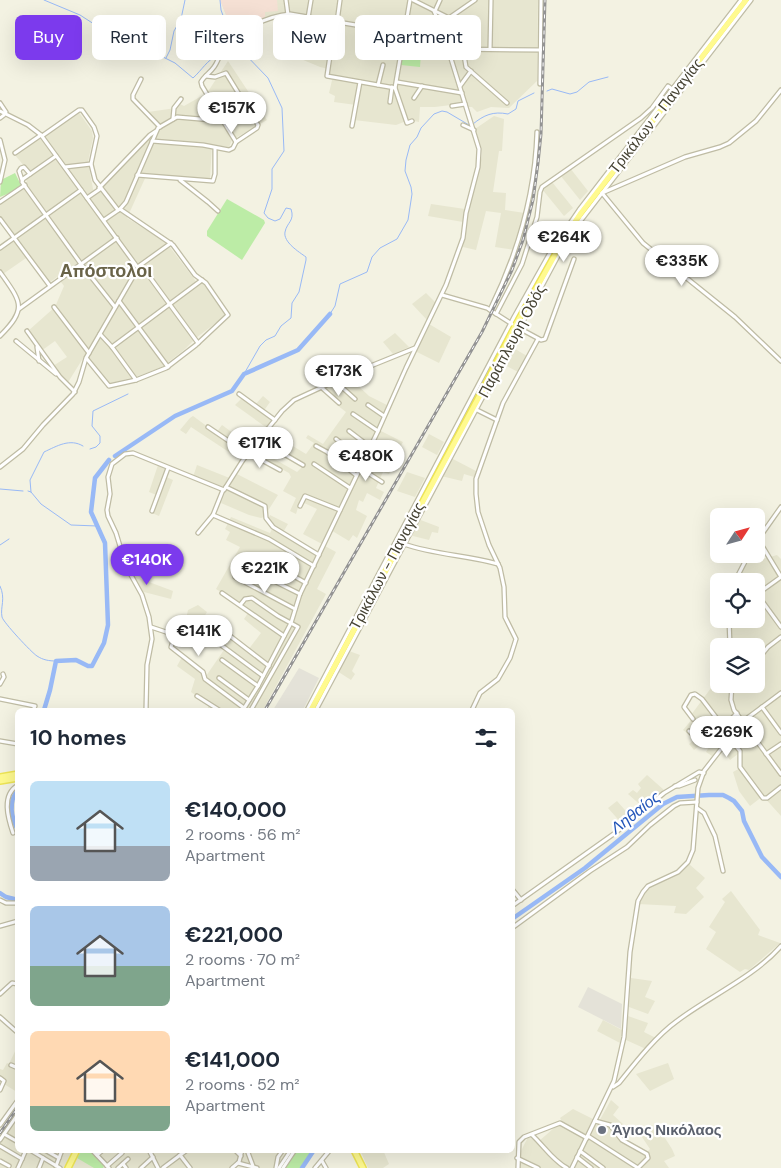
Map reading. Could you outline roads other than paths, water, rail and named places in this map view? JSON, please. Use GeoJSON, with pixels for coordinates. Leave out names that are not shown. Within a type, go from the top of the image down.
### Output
{"type":"FeatureCollection","features":[{"type":"Feature","properties":{"kind":"main road","name":"Τρικάλων - Παναγίας"},"geometry":{"type":"LineString","coordinates":[[312,708],[355,631],[410,518],[464,422],[476,396],[555,251],[580,213],[746,0]]}},
{"type":"Feature","properties":{"kind":"main road"},"geometry":{"type":"LineString","coordinates":[[0,779],[15,776]]}},
{"type":"Feature","properties":{"kind":"main road"},"geometry":{"type":"LineString","coordinates":[[68,1168],[76,1153]]}},
{"type":"Feature","properties":{"kind":"main road"},"geometry":{"type":"LineString","coordinates":[[356,1153],[363,1168]]}},
{"type":"Feature","properties":{"kind":"street"},"geometry":{"type":"LineString","coordinates":[[286,0],[288,14]]}},
{"type":"Feature","properties":{"kind":"street"},"geometry":{"type":"LineString","coordinates":[[308,15],[311,0]]}},
{"type":"Feature","properties":{"kind":"street"},"geometry":{"type":"LineString","coordinates":[[337,15],[340,0]]}},
{"type":"Feature","properties":{"kind":"street"},"geometry":{"type":"LineString","coordinates":[[409,15],[412,0],[443,15]]}},
{"type":"Feature","properties":{"kind":"street"},"geometry":{"type":"LineString","coordinates":[[435,15],[434,10],[440,0]]}},
{"type":"Feature","properties":{"kind":"street"},"geometry":{"type":"LineString","coordinates":[[453,15],[474,0]]}},
{"type":"Feature","properties":{"kind":"street"},"geometry":{"type":"LineString","coordinates":[[490,49],[491,0]]}},
{"type":"Feature","properties":{"kind":"street"},"geometry":{"type":"LineString","coordinates":[[540,84],[541,0]]}},
{"type":"Feature","properties":{"kind":"street","name":"Παράπλευρη Οδός"},"geometry":{"type":"LineString","coordinates":[[308,708],[475,409],[562,234],[741,0]]}},
{"type":"Feature","properties":{"kind":"street","name":"Παράπλευρη Οδός"},"geometry":{"type":"LineString","coordinates":[[410,518],[515,326],[559,254],[602,193],[751,0]]}},
{"type":"Feature","properties":{"kind":"street"},"geometry":{"type":"LineString","coordinates":[[236,142],[201,84],[202,80],[214,67],[228,43],[239,33],[273,18],[288,14],[293,15]]}},
{"type":"Feature","properties":{"kind":"street"},"geometry":{"type":"LineString","coordinates":[[481,49],[541,50]]}},
{"type":"Feature","properties":{"kind":"street"},"geometry":{"type":"LineString","coordinates":[[330,60],[328,76],[394,88]]}},
{"type":"Feature","properties":{"kind":"street"},"geometry":{"type":"LineString","coordinates":[[390,102],[397,82],[401,60]]}},
{"type":"Feature","properties":{"kind":"street"},"geometry":{"type":"LineString","coordinates":[[245,708],[284,636],[300,594],[378,431],[415,348],[442,295],[461,246],[466,213],[478,167],[479,149],[452,60]]}},
{"type":"Feature","properties":{"kind":"street"},"geometry":{"type":"LineString","coordinates":[[465,60],[466,67],[507,103]]}},
{"type":"Feature","properties":{"kind":"street"},"geometry":{"type":"LineString","coordinates":[[378,85],[382,65]]}},
{"type":"Feature","properties":{"kind":"street"},"geometry":{"type":"LineString","coordinates":[[460,87],[471,71]]}},
{"type":"Feature","properties":{"kind":"street"},"geometry":{"type":"LineString","coordinates":[[152,141],[229,150],[233,148],[236,142],[258,127],[226,74],[215,77],[206,76]]}},
{"type":"Feature","properties":{"kind":"street"},"geometry":{"type":"LineString","coordinates":[[141,79],[133,99],[160,127]]}},
{"type":"Feature","properties":{"kind":"street"},"geometry":{"type":"LineString","coordinates":[[352,126],[360,82]]}},
{"type":"Feature","properties":{"kind":"street"},"geometry":{"type":"LineString","coordinates":[[397,82],[462,93]]}},
{"type":"Feature","properties":{"kind":"street"},"geometry":{"type":"LineString","coordinates":[[414,98],[422,86]]}},
{"type":"Feature","properties":{"kind":"street"},"geometry":{"type":"LineString","coordinates":[[496,314],[522,264],[536,223],[542,187],[640,118],[652,108],[668,86],[672,89]]}},
{"type":"Feature","properties":{"kind":"street"},"geometry":{"type":"LineString","coordinates":[[394,88],[407,123],[412,121]]}},
{"type":"Feature","properties":{"kind":"street"},"geometry":{"type":"LineString","coordinates":[[781,90],[756,121],[729,143],[684,157],[602,193],[643,243],[735,318],[781,361]]}},
{"type":"Feature","properties":{"kind":"street"},"geometry":{"type":"LineString","coordinates":[[173,119],[173,111],[181,99]]}},
{"type":"Feature","properties":{"kind":"street"},"geometry":{"type":"LineString","coordinates":[[87,198],[100,188],[150,136],[173,119],[178,117],[212,120],[244,102]]}},
{"type":"Feature","properties":{"kind":"street"},"geometry":{"type":"LineString","coordinates":[[0,103],[6,114]]}},
{"type":"Feature","properties":{"kind":"street"},"geometry":{"type":"LineString","coordinates":[[452,106],[465,104]]}},
{"type":"Feature","properties":{"kind":"street"},"geometry":{"type":"LineString","coordinates":[[15,153],[79,110],[82,110],[94,127],[97,136],[91,164],[95,180],[100,188],[119,210],[171,243],[195,275],[206,283],[228,315],[198,343],[168,367],[136,380],[109,386],[86,358]]}},
{"type":"Feature","properties":{"kind":"street"},"geometry":{"type":"LineString","coordinates":[[0,111],[28,125],[42,135],[81,190],[198,343]]}},
{"type":"Feature","properties":{"kind":"street"},"geometry":{"type":"LineString","coordinates":[[0,118],[6,114]]}},
{"type":"Feature","properties":{"kind":"street"},"geometry":{"type":"LineString","coordinates":[[463,125],[474,130]]}},
{"type":"Feature","properties":{"kind":"street"},"geometry":{"type":"LineString","coordinates":[[104,220],[119,210],[126,202],[157,130]]}},
{"type":"Feature","properties":{"kind":"street"},"geometry":{"type":"LineString","coordinates":[[490,310],[509,269],[523,228],[532,186],[537,132]]}},
{"type":"Feature","properties":{"kind":"street"},"geometry":{"type":"LineString","coordinates":[[0,140],[5,160],[0,182]]}},
{"type":"Feature","properties":{"kind":"street"},"geometry":{"type":"LineString","coordinates":[[137,175],[213,181],[215,174],[215,148]]}},
{"type":"Feature","properties":{"kind":"street"},"geometry":{"type":"LineString","coordinates":[[22,180],[56,156]]}},
{"type":"Feature","properties":{"kind":"street"},"geometry":{"type":"LineString","coordinates":[[65,167],[91,164]]}},
{"type":"Feature","properties":{"kind":"street"},"geometry":{"type":"LineString","coordinates":[[30,174],[24,167],[20,169],[19,172],[25,185],[81,264],[115,307]]}},
{"type":"Feature","properties":{"kind":"street"},"geometry":{"type":"LineString","coordinates":[[179,179],[218,211]]}},
{"type":"Feature","properties":{"kind":"street"},"geometry":{"type":"LineString","coordinates":[[0,202],[25,185]]}},
{"type":"Feature","properties":{"kind":"street"},"geometry":{"type":"LineString","coordinates":[[0,248],[81,190]]}},
{"type":"Feature","properties":{"kind":"street"},"geometry":{"type":"LineString","coordinates":[[0,219],[50,286]]}},
{"type":"Feature","properties":{"kind":"street"},"geometry":{"type":"LineString","coordinates":[[0,336],[14,320],[19,309],[117,238]]}},
{"type":"Feature","properties":{"kind":"street"},"geometry":{"type":"LineString","coordinates":[[0,466],[8,462],[23,449],[75,392],[86,358],[139,266],[171,243]]}},
{"type":"Feature","properties":{"kind":"street"},"geometry":{"type":"LineString","coordinates":[[442,295],[490,310],[515,326],[543,340],[547,336],[574,259]]}},
{"type":"Feature","properties":{"kind":"street"},"geometry":{"type":"LineString","coordinates":[[0,272],[18,299],[19,309]]}},
{"type":"Feature","properties":{"kind":"street"},"geometry":{"type":"LineString","coordinates":[[112,347],[202,280]]}},
{"type":"Feature","properties":{"kind":"street"},"geometry":{"type":"LineString","coordinates":[[119,301],[168,367]]}},
{"type":"Feature","properties":{"kind":"street"},"geometry":{"type":"LineString","coordinates":[[54,307],[89,353]]}},
{"type":"Feature","properties":{"kind":"street"},"geometry":{"type":"LineString","coordinates":[[27,331],[60,377]]}},
{"type":"Feature","properties":{"kind":"street"},"geometry":{"type":"LineString","coordinates":[[100,334],[136,380]]}},
{"type":"Feature","properties":{"kind":"street"},"geometry":{"type":"LineString","coordinates":[[473,708],[480,693],[498,679],[510,658],[516,640],[516,636],[505,617],[504,585],[498,564],[489,545],[478,512],[476,494],[477,473],[508,393],[538,339]]}},
{"type":"Feature","properties":{"kind":"street"},"geometry":{"type":"LineString","coordinates":[[16,341],[60,377],[75,392]]}},
{"type":"Feature","properties":{"kind":"street"},"geometry":{"type":"LineString","coordinates":[[37,346],[40,361]]}},
{"type":"Feature","properties":{"kind":"street"},"geometry":{"type":"LineString","coordinates":[[198,533],[213,515],[225,489],[248,453],[294,400],[346,376],[415,348]]}},
{"type":"Feature","properties":{"kind":"street"},"geometry":{"type":"LineString","coordinates":[[336,382],[355,399]]}},
{"type":"Feature","properties":{"kind":"street"},"geometry":{"type":"LineString","coordinates":[[321,387],[339,403]]}},
{"type":"Feature","properties":{"kind":"street"},"geometry":{"type":"LineString","coordinates":[[239,394],[275,420]]}},
{"type":"Feature","properties":{"kind":"street"},"geometry":{"type":"LineString","coordinates":[[368,405],[384,416]]}},
{"type":"Feature","properties":{"kind":"street"},"geometry":{"type":"LineString","coordinates":[[475,409],[498,420]]}},
{"type":"Feature","properties":{"kind":"street"},"geometry":{"type":"LineString","coordinates":[[353,414],[378,431]]}},
{"type":"Feature","properties":{"kind":"street"},"geometry":{"type":"LineString","coordinates":[[208,427],[248,453],[280,470]]}},
{"type":"Feature","properties":{"kind":"street"},"geometry":{"type":"LineString","coordinates":[[349,431],[370,447]]}},
{"type":"Feature","properties":{"kind":"street"},"geometry":{"type":"LineString","coordinates":[[336,439],[363,460]]}},
{"type":"Feature","properties":{"kind":"street"},"geometry":{"type":"LineString","coordinates":[[260,440],[303,466]]}},
{"type":"Feature","properties":{"kind":"street"},"geometry":{"type":"LineString","coordinates":[[316,446],[328,452],[356,475]]}},
{"type":"Feature","properties":{"kind":"street"},"geometry":{"type":"LineString","coordinates":[[146,708],[147,665],[152,639],[151,627],[146,605],[126,566],[116,533],[108,516],[107,510],[111,487],[108,477],[114,462],[130,453],[265,506],[266,518],[272,528],[319,555]]}},
{"type":"Feature","properties":{"kind":"street"},"geometry":{"type":"LineString","coordinates":[[366,454],[382,462]]}},
{"type":"Feature","properties":{"kind":"street"},"geometry":{"type":"LineString","coordinates":[[314,464],[350,488]]}},
{"type":"Feature","properties":{"kind":"street"},"geometry":{"type":"LineString","coordinates":[[152,511],[168,468]]}},
{"type":"Feature","properties":{"kind":"street"},"geometry":{"type":"LineString","coordinates":[[360,468],[382,482]]}},
{"type":"Feature","properties":{"kind":"street"},"geometry":{"type":"LineString","coordinates":[[300,506],[305,496],[340,510]]}},
{"type":"Feature","properties":{"kind":"street"},"geometry":{"type":"LineString","coordinates":[[765,529],[781,506]]}},
{"type":"Feature","properties":{"kind":"street"},"geometry":{"type":"LineString","coordinates":[[213,515],[269,539],[314,566]]}},
{"type":"Feature","properties":{"kind":"street"},"geometry":{"type":"LineString","coordinates":[[400,541],[436,552],[498,564]]}},
{"type":"Feature","properties":{"kind":"street"},"geometry":{"type":"LineString","coordinates":[[765,553],[781,577],[765,588]]}},
{"type":"Feature","properties":{"kind":"street"},"geometry":{"type":"LineString","coordinates":[[258,556],[306,583]]}},
{"type":"Feature","properties":{"kind":"street"},"geometry":{"type":"LineString","coordinates":[[242,565],[300,594]]}},
{"type":"Feature","properties":{"kind":"street"},"geometry":{"type":"LineString","coordinates":[[236,576],[295,610]]}},
{"type":"Feature","properties":{"kind":"street"},"geometry":{"type":"LineString","coordinates":[[222,593],[284,636]]}},
{"type":"Feature","properties":{"kind":"street"},"geometry":{"type":"LineString","coordinates":[[240,604],[246,599],[252,598],[298,628],[252,708]]}},
{"type":"Feature","properties":{"kind":"street"},"geometry":{"type":"LineString","coordinates":[[765,605],[781,627]]}},
{"type":"Feature","properties":{"kind":"street"},"geometry":{"type":"LineString","coordinates":[[208,619],[274,671]]}},
{"type":"Feature","properties":{"kind":"street"},"geometry":{"type":"LineString","coordinates":[[151,627],[175,635],[171,647],[203,672],[205,679],[243,708]]}},
{"type":"Feature","properties":{"kind":"street"},"geometry":{"type":"LineString","coordinates":[[198,628],[263,676]]}},
{"type":"Feature","properties":{"kind":"street"},"geometry":{"type":"LineString","coordinates":[[765,650],[781,637]]}},
{"type":"Feature","properties":{"kind":"street"},"geometry":{"type":"LineString","coordinates":[[317,708],[344,652]]}},
{"type":"Feature","properties":{"kind":"street"},"geometry":{"type":"LineString","coordinates":[[222,660],[258,686]]}},
{"type":"Feature","properties":{"kind":"street"},"geometry":{"type":"LineString","coordinates":[[0,684],[3,674]]}},
{"type":"Feature","properties":{"kind":"street"},"geometry":{"type":"LineString","coordinates":[[218,678],[249,700]]}},
{"type":"Feature","properties":{"kind":"street"},"geometry":{"type":"LineString","coordinates":[[731,693],[731,700],[737,714],[781,774]]}},
{"type":"Feature","properties":{"kind":"street"},"geometry":{"type":"LineString","coordinates":[[572,1168],[612,1087],[617,1071],[625,1030],[630,952],[636,905],[648,886],[681,870],[690,860],[694,847],[698,788],[704,772],[742,722],[781,693]]}},
{"type":"Feature","properties":{"kind":"street"},"geometry":{"type":"LineString","coordinates":[[693,719],[684,708],[691,695],[695,694],[702,699],[723,727],[730,740],[740,750],[740,767],[763,798],[767,798],[781,787]]}},
{"type":"Feature","properties":{"kind":"street"},"geometry":{"type":"LineString","coordinates":[[197,696],[216,708]]}},
{"type":"Feature","properties":{"kind":"street"},"geometry":{"type":"LineString","coordinates":[[0,699],[34,706],[34,708]]}},
{"type":"Feature","properties":{"kind":"street"},"geometry":{"type":"LineString","coordinates":[[762,707],[781,733]]}},
{"type":"Feature","properties":{"kind":"street"},"geometry":{"type":"LineString","coordinates":[[716,735],[737,714]]}},
{"type":"Feature","properties":{"kind":"street"},"geometry":{"type":"LineString","coordinates":[[689,731],[692,734],[707,731],[730,740]]}},
{"type":"Feature","properties":{"kind":"street"},"geometry":{"type":"LineString","coordinates":[[0,741],[15,744]]}},
{"type":"Feature","properties":{"kind":"street"},"geometry":{"type":"LineString","coordinates":[[766,754],[781,744]]}},
{"type":"Feature","properties":{"kind":"street"},"geometry":{"type":"LineString","coordinates":[[515,904],[615,833],[674,786],[691,776],[704,772]]}},
{"type":"Feature","properties":{"kind":"street"},"geometry":{"type":"LineString","coordinates":[[691,776],[700,782]]}},
{"type":"Feature","properties":{"kind":"street"},"geometry":{"type":"LineString","coordinates":[[674,786],[695,780]]}},
{"type":"Feature","properties":{"kind":"street"},"geometry":{"type":"LineString","coordinates":[[13,833],[7,802],[11,791],[15,788]]}},
{"type":"Feature","properties":{"kind":"street"},"geometry":{"type":"LineString","coordinates":[[515,926],[590,871],[627,848],[650,825],[676,805],[697,802]]}},
{"type":"Feature","properties":{"kind":"street"},"geometry":{"type":"LineString","coordinates":[[697,808],[704,813],[716,838],[724,871]]}},
{"type":"Feature","properties":{"kind":"street"},"geometry":{"type":"LineString","coordinates":[[515,893],[521,900]]}},
{"type":"Feature","properties":{"kind":"street"},"geometry":{"type":"LineString","coordinates":[[2,902],[15,903]]}},
{"type":"Feature","properties":{"kind":"street"},"geometry":{"type":"LineString","coordinates":[[0,925],[15,922]]}},
{"type":"Feature","properties":{"kind":"street"},"geometry":{"type":"LineString","coordinates":[[612,1087],[616,1086],[673,1024],[752,971],[781,946]]}},
{"type":"Feature","properties":{"kind":"street"},"geometry":{"type":"LineString","coordinates":[[1,992],[15,983]]}},
{"type":"Feature","properties":{"kind":"street"},"geometry":{"type":"LineString","coordinates":[[0,1017],[15,1030]]}},
{"type":"Feature","properties":{"kind":"street"},"geometry":{"type":"LineString","coordinates":[[11,1065],[15,1067]]}},
{"type":"Feature","properties":{"kind":"street"},"geometry":{"type":"LineString","coordinates":[[617,1071],[626,1075]]}},
{"type":"Feature","properties":{"kind":"street"},"geometry":{"type":"LineString","coordinates":[[0,1078],[4,1081],[0,1090]]}},
{"type":"Feature","properties":{"kind":"street"},"geometry":{"type":"LineString","coordinates":[[0,1125],[15,1104]]}},
{"type":"Feature","properties":{"kind":"street"},"geometry":{"type":"LineString","coordinates":[[0,1140],[15,1118]]}},
{"type":"Feature","properties":{"kind":"street"},"geometry":{"type":"LineString","coordinates":[[518,1168],[517,1158],[520,1141],[524,1137],[560,1123],[638,1168],[648,1158],[647,1154],[622,1140],[610,1125],[595,1121]]}},
{"type":"Feature","properties":{"kind":"street"},"geometry":{"type":"LineString","coordinates":[[4,1134],[15,1141]]}},
{"type":"Feature","properties":{"kind":"street"},"geometry":{"type":"LineString","coordinates":[[532,1135],[558,1163],[567,1168]]}},
{"type":"Feature","properties":{"kind":"street"},"geometry":{"type":"LineString","coordinates":[[0,1146],[22,1159]]}},
{"type":"Feature","properties":{"kind":"street"},"geometry":{"type":"LineString","coordinates":[[580,1151],[603,1168]]}},
{"type":"Feature","properties":{"kind":"street"},"geometry":{"type":"LineString","coordinates":[[18,1168],[25,1153]]}},
{"type":"Feature","properties":{"kind":"street"},"geometry":{"type":"LineString","coordinates":[[35,1153],[58,1167],[61,1153]]}},
{"type":"Feature","properties":{"kind":"street"},"geometry":{"type":"LineString","coordinates":[[50,1153],[59,1158]]}},
{"type":"Feature","properties":{"kind":"street"},"geometry":{"type":"LineString","coordinates":[[94,1153],[106,1167],[122,1153]]}},
{"type":"Feature","properties":{"kind":"street"},"geometry":{"type":"LineString","coordinates":[[97,1156],[100,1153]]}},
{"type":"Feature","properties":{"kind":"street"},"geometry":{"type":"LineString","coordinates":[[150,1153],[158,1168]]}},
{"type":"Feature","properties":{"kind":"street"},"geometry":{"type":"LineString","coordinates":[[163,1168],[183,1153]]}},
{"type":"Feature","properties":{"kind":"street"},"geometry":{"type":"LineString","coordinates":[[238,1153],[241,1156]]}},
{"type":"Feature","properties":{"kind":"street"},"geometry":{"type":"LineString","coordinates":[[232,1168],[238,1163],[242,1153]]}},
{"type":"Feature","properties":{"kind":"street"},"geometry":{"type":"LineString","coordinates":[[248,1153],[255,1167]]}},
{"type":"Feature","properties":{"kind":"street"},"geometry":{"type":"LineString","coordinates":[[278,1168],[278,1158],[281,1153]]}},
{"type":"Feature","properties":{"kind":"street"},"geometry":{"type":"LineString","coordinates":[[278,1168],[289,1153]]}},
{"type":"Feature","properties":{"kind":"street"},"geometry":{"type":"LineString","coordinates":[[283,1168],[293,1153]]}},
{"type":"Feature","properties":{"kind":"street"},"geometry":{"type":"LineString","coordinates":[[316,1168],[328,1153]]}},
{"type":"Feature","properties":{"kind":"street"},"geometry":{"type":"LineString","coordinates":[[180,1155],[190,1168]]}},
{"type":"Feature","properties":{"kind":"street"},"geometry":{"type":"LineString","coordinates":[[141,1168],[152,1157]]}},
{"type":"Feature","properties":{"kind":"street"},"geometry":{"type":"LineString","coordinates":[[577,1157],[591,1168]]}},
{"type":"Feature","properties":{"kind":"street"},"geometry":{"type":"LineString","coordinates":[[39,1168],[43,1158]]}},
{"type":"Feature","properties":{"kind":"street"},"geometry":{"type":"LineString","coordinates":[[517,1158],[538,1168]]}},
{"type":"Feature","properties":{"kind":"street"},"geometry":{"type":"LineString","coordinates":[[118,1168],[128,1160]]}},
{"type":"Feature","properties":{"kind":"street"},"geometry":{"type":"LineString","coordinates":[[0,1161],[9,1166]]}},
{"type":"Feature","properties":{"kind":"street"},"geometry":{"type":"LineString","coordinates":[[322,1161],[326,1168]]}},
{"type":"Feature","properties":{"kind":"street"},"geometry":{"type":"LineString","coordinates":[[238,1163],[255,1167]]}},
{"type":"Feature","properties":{"kind":"street"},"geometry":{"type":"LineString","coordinates":[[556,1168],[558,1163]]}},
{"type":"Feature","properties":{"kind":"street"},"geometry":{"type":"LineString","coordinates":[[123,1164],[126,1168]]}},
{"type":"Feature","properties":{"kind":"waterway"},"geometry":{"type":"LineString","coordinates":[[44,0],[80,15],[97,26],[111,42],[147,55],[161,56],[175,63],[193,78],[210,60]]}},
{"type":"Feature","properties":{"kind":"waterway"},"geometry":{"type":"LineString","coordinates":[[166,58],[170,50],[174,31],[181,19],[185,0]]}},
{"type":"Feature","properties":{"kind":"waterway"},"geometry":{"type":"LineString","coordinates":[[220,0],[223,15]]}},
{"type":"Feature","properties":{"kind":"waterway"},"geometry":{"type":"LineString","coordinates":[[244,374],[260,346],[266,340],[275,336],[281,326],[291,318],[292,303],[299,292],[306,260],[306,257],[292,246],[285,236],[292,216],[291,209],[286,208],[280,219],[275,221],[268,218],[264,213],[272,189],[272,169],[284,151],[282,108],[268,78],[251,60]]}},
{"type":"Feature","properties":{"kind":"waterway"},"geometry":{"type":"LineString","coordinates":[[547,91],[552,89],[570,94],[577,92],[589,82],[608,77]]}},
{"type":"Feature","properties":{"kind":"waterway"},"geometry":{"type":"LineString","coordinates":[[473,124],[489,114],[508,114],[516,109],[518,101],[534,93]]}},
{"type":"Feature","properties":{"kind":"waterway"},"geometry":{"type":"LineString","coordinates":[[330,314],[335,306],[340,284],[367,272],[372,257],[380,248],[397,239],[408,220],[412,194],[405,171],[406,160],[410,145],[417,137],[421,128],[434,114],[442,111],[469,125]]}},
{"type":"Feature","properties":{"kind":"waterway"},"geometry":{"type":"LineString","coordinates":[[115,456],[175,416],[232,391],[244,374],[298,350],[330,314]]}},
{"type":"Feature","properties":{"kind":"waterway"},"geometry":{"type":"LineString","coordinates":[[90,449],[100,443],[100,436],[92,426],[93,411],[128,394]]}},
{"type":"Feature","properties":{"kind":"waterway"},"geometry":{"type":"LineString","coordinates":[[31,492],[30,480],[44,452],[68,443],[83,446]]}},
{"type":"Feature","properties":{"kind":"waterway"},"geometry":{"type":"LineString","coordinates":[[45,708],[56,661],[76,660],[92,666],[104,643],[108,625],[105,543],[91,512],[95,478],[109,460]]}},
{"type":"Feature","properties":{"kind":"waterway"},"geometry":{"type":"LineString","coordinates":[[0,489],[23,491]]}},
{"type":"Feature","properties":{"kind":"waterway"},"geometry":{"type":"LineString","coordinates":[[28,491],[41,504],[71,525],[97,526]]}},
{"type":"Feature","properties":{"kind":"waterway"},"geometry":{"type":"LineString","coordinates":[[0,545],[9,539]]}},
{"type":"Feature","properties":{"kind":"waterway"},"geometry":{"type":"LineString","coordinates":[[0,586],[3,595],[2,617],[4,620],[37,656],[46,660],[56,661]]}},
{"type":"Feature","properties":{"kind":"waterway"},"geometry":{"type":"LineString","coordinates":[[15,794],[12,804],[15,822]]}},
{"type":"Feature","properties":{"kind":"waterway","name":"Ληθαίος"},"geometry":{"type":"LineString","coordinates":[[515,917],[585,868],[663,804],[677,797],[723,795],[734,801],[742,811],[744,821],[762,857],[781,877]]}},
{"type":"Feature","properties":{"kind":"waterway"},"geometry":{"type":"LineString","coordinates":[[0,893],[15,899]]}},
{"type":"Feature","properties":{"kind":"waterway","name":"Ληθαίος"},"geometry":{"type":"LineString","coordinates":[[302,1168],[312,1153]]}},
{"type":"Feature","properties":{"kind":"railway"},"geometry":{"type":"LineString","coordinates":[[266,708],[482,332],[512,270],[523,240],[533,200],[538,163],[541,134],[545,0]]}},
{"type":"Feature","properties":{"kind":"railway"},"geometry":{"type":"LineString","coordinates":[[0,1133],[15,1111]]}},
{"type":"Feature","properties":{"kind":"place","name":"Άγιος Νικόλαος"},"geometry":{"type":"Point","coordinates":[602,1130]}},
{"type":"Feature","properties":{"kind":"district","name":"Απόστολοι"},"geometry":{"type":"Point","coordinates":[106,271]}}]}
